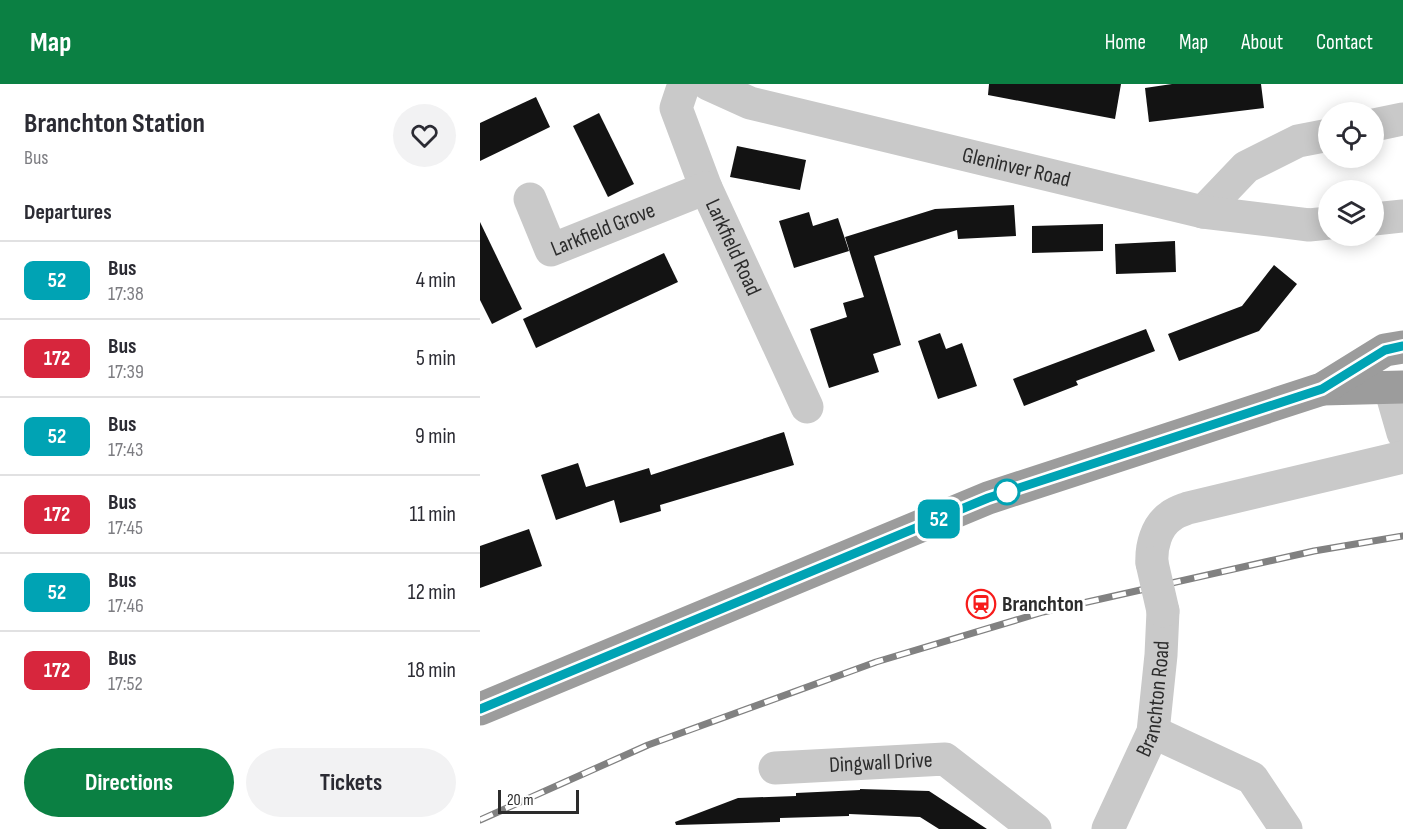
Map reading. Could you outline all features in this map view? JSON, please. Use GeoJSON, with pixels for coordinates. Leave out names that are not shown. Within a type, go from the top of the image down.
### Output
{"type":"FeatureCollection","features":[{"type":"Feature","properties":{"kind":"highway"},"geometry":{"type":"LineString","coordinates":[[480,709],[988,498],[1322,389],[1385,350],[1403,346]]}},
{"type":"Feature","properties":{"kind":"highway"},"geometry":{"type":"LineString","coordinates":[[1322,389],[1397,388]]}},
{"type":"Feature","properties":{"kind":"street","name":"Larkfield Road"},"geometry":{"type":"LineString","coordinates":[[684,84],[676,108],[706,188],[807,407]]}},
{"type":"Feature","properties":{"kind":"street","name":"Gleninver Road"},"geometry":{"type":"LineString","coordinates":[[708,84],[750,103],[1203,212],[1308,225],[1318,224]]}},
{"type":"Feature","properties":{"kind":"street"},"geometry":{"type":"LineString","coordinates":[[1384,123],[1403,119]]}},
{"type":"Feature","properties":{"kind":"street"},"geometry":{"type":"LineString","coordinates":[[1203,212],[1246,167],[1298,141],[1318,137]]}},
{"type":"Feature","properties":{"kind":"street","name":"Larkfield Grove"},"geometry":{"type":"LineString","coordinates":[[530,200],[551,250],[706,188]]}},
{"type":"Feature","properties":{"kind":"street"},"geometry":{"type":"LineString","coordinates":[[1384,218],[1403,216]]}},
{"type":"Feature","properties":{"kind":"street"},"geometry":{"type":"LineString","coordinates":[[1397,388],[1403,433]]}},
{"type":"Feature","properties":{"kind":"street","name":"Branchton Road"},"geometry":{"type":"LineString","coordinates":[[1108,829],[1153,732],[1164,610],[1152,563],[1152,551],[1161,526],[1171,516],[1188,508],[1403,457]]}},
{"type":"Feature","properties":{"kind":"street"},"geometry":{"type":"LineString","coordinates":[[1153,732],[1252,778],[1286,829]]}},
{"type":"Feature","properties":{"kind":"street","name":"Dingwall Drive"},"geometry":{"type":"LineString","coordinates":[[775,768],[945,759],[1035,829]]}},
{"type":"Feature","properties":{"kind":"building"},"geometry":{"type":"Polygon","coordinates":[[[989,84],[1121,84],[1115,119],[988,95],[989,84]]]}},
{"type":"Feature","properties":{"kind":"building"},"geometry":{"type":"Polygon","coordinates":[[[1172,84],[1261,84],[1264,108],[1149,122],[1145,88],[1172,84]]]}},
{"type":"Feature","properties":{"kind":"building"},"geometry":{"type":"Polygon","coordinates":[[[536,97],[550,127],[480,161],[480,123],[536,97]]]}},
{"type":"Feature","properties":{"kind":"building"},"geometry":{"type":"Polygon","coordinates":[[[599,113],[634,184],[608,197],[573,126],[599,113]]]}},
{"type":"Feature","properties":{"kind":"building"},"geometry":{"type":"Polygon","coordinates":[[[737,146],[806,160],[800,190],[730,177],[737,146]]]}},
{"type":"Feature","properties":{"kind":"building"},"geometry":{"type":"Polygon","coordinates":[[[1014,205],[1016,236],[958,239],[957,230],[874,256],[901,345],[873,354],[879,372],[829,388],[810,329],[847,317],[843,303],[864,297],[845,237],[935,209],[1014,205]]]}},
{"type":"Feature","properties":{"kind":"building"},"geometry":{"type":"Polygon","coordinates":[[[809,212],[813,226],[838,218],[849,251],[794,268],[779,221],[809,212]]]}},
{"type":"Feature","properties":{"kind":"building"},"geometry":{"type":"Polygon","coordinates":[[[480,222],[522,309],[492,324],[480,300],[480,222]]]}},
{"type":"Feature","properties":{"kind":"building"},"geometry":{"type":"Polygon","coordinates":[[[1103,224],[1103,251],[1032,253],[1032,226],[1103,224]]]}},
{"type":"Feature","properties":{"kind":"building"},"geometry":{"type":"Polygon","coordinates":[[[1175,241],[1176,272],[1116,274],[1115,244],[1175,241]]]}},
{"type":"Feature","properties":{"kind":"building"},"geometry":{"type":"Polygon","coordinates":[[[664,253],[678,282],[536,348],[523,319],[664,253]]]}},
{"type":"Feature","properties":{"kind":"building"},"geometry":{"type":"Polygon","coordinates":[[[1274,265],[1297,284],[1259,331],[1179,361],[1168,334],[1242,306],[1274,265]]]}},
{"type":"Feature","properties":{"kind":"building"},"geometry":{"type":"Polygon","coordinates":[[[1146,329],[1155,351],[1076,381],[1078,385],[1024,406],[1013,379],[1146,329]]]}},
{"type":"Feature","properties":{"kind":"building"},"geometry":{"type":"Polygon","coordinates":[[[940,333],[946,349],[962,343],[977,386],[938,399],[918,341],[940,333]]]}},
{"type":"Feature","properties":{"kind":"building"},"geometry":{"type":"Polygon","coordinates":[[[784,432],[794,465],[660,505],[661,511],[620,523],[614,500],[556,520],[541,475],[578,463],[586,487],[649,468],[651,475],[784,432]]]}},
{"type":"Feature","properties":{"kind":"building"},"geometry":{"type":"Polygon","coordinates":[[[529,529],[542,566],[480,588],[480,546],[529,529]]]}},
{"type":"Feature","properties":{"kind":"building"},"geometry":{"type":"Polygon","coordinates":[[[860,789],[929,791],[987,829],[939,829],[920,817],[849,814],[849,816],[780,818],[780,822],[676,825],[675,822],[738,798],[796,796],[796,793],[860,789]]]}},
{"type":"Feature","properties":{"kind":"railway"},"geometry":{"type":"LineString","coordinates":[[480,820],[648,745],[876,662],[1043,612],[1314,551],[1403,536]]}},
{"type":"Feature","properties":{"kind":"bus line","name":"52"},"geometry":{"type":"LineString","coordinates":[[480,709],[988,498],[1322,389],[1385,350],[1403,346]]}},
{"type":"Feature","properties":{"kind":"place","name":"Branchton"},"geometry":{"type":"Point","coordinates":[981,604]}}]}
